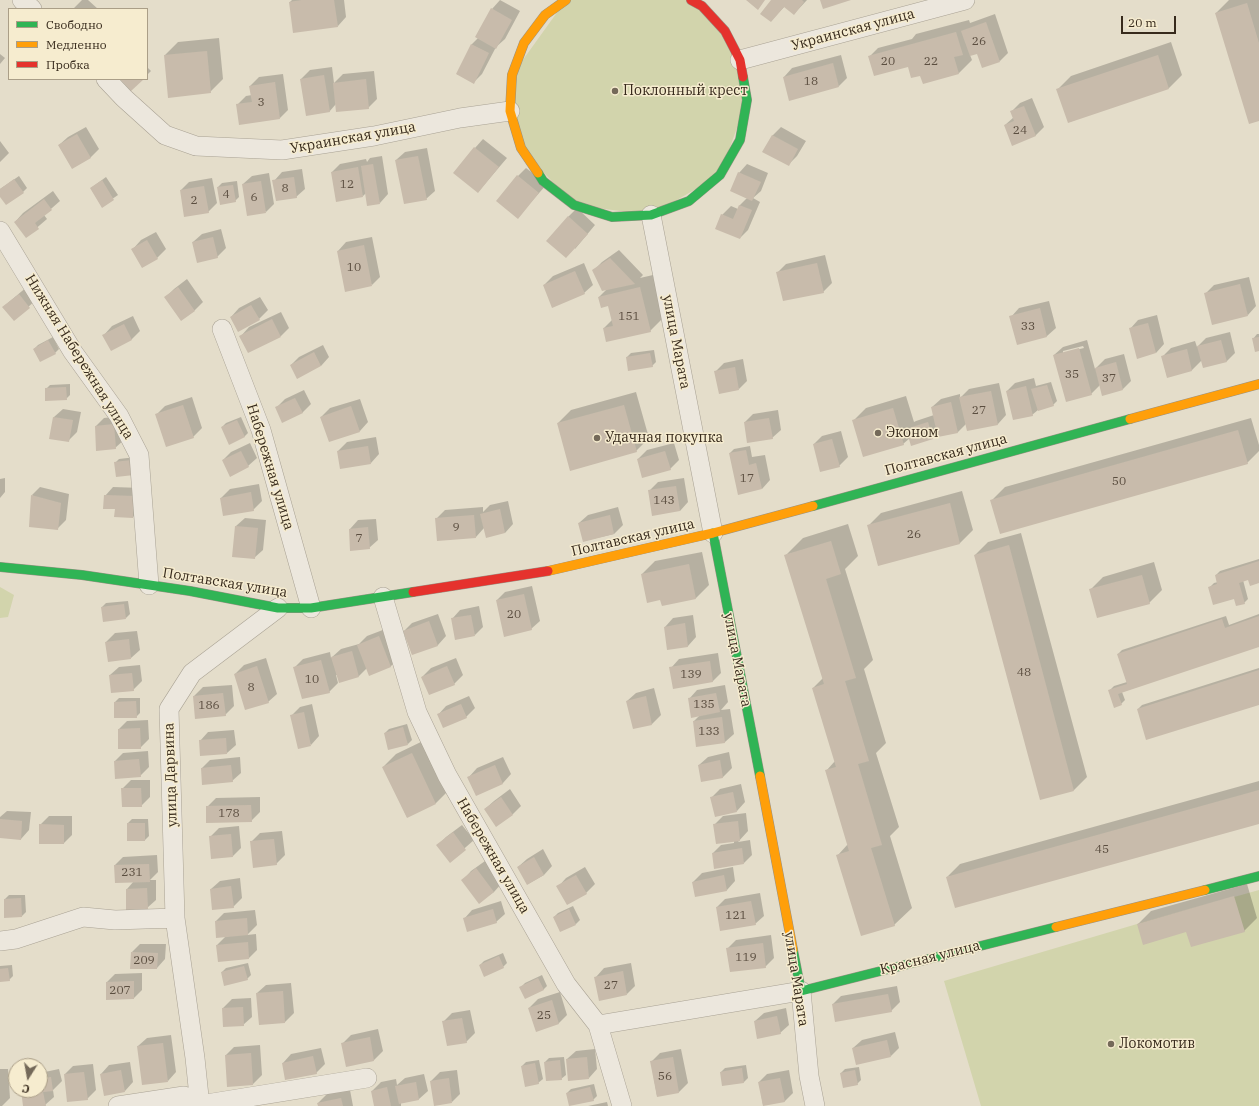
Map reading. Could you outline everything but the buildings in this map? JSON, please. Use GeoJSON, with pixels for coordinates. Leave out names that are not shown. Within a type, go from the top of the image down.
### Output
{"type":"FeatureCollection","features":[{"type":"Feature","properties":{"kind":"street"},"geometry":{"type":"LineString","coordinates":[[22,0],[31,8]]}},
{"type":"Feature","properties":{"kind":"street"},"geometry":{"type":"LineString","coordinates":[[566,0],[545,15],[524,43],[512,75],[510,111],[520,148],[543,181],[574,204],[612,216],[651,215],[689,201],[720,175],[740,140],[747,100],[740,60],[725,31],[702,6],[691,0]]}},
{"type":"Feature","properties":{"kind":"street","name":"Украинская улица"},"geometry":{"type":"LineString","coordinates":[[740,60],[965,0]]}},
{"type":"Feature","properties":{"kind":"street","name":"Украинская улица"},"geometry":{"type":"LineString","coordinates":[[107,80],[124,98],[165,135],[196,146],[282,150],[374,136],[460,118],[510,111]]}},
{"type":"Feature","properties":{"kind":"street","name":"улица Марата"},"geometry":{"type":"LineString","coordinates":[[651,215],[801,990],[809,1076],[815,1106]]}},
{"type":"Feature","properties":{"kind":"street","name":"Нижняя Набережная улица"},"geometry":{"type":"LineString","coordinates":[[0,231],[73,352],[119,416],[139,455],[149,585]]}},
{"type":"Feature","properties":{"kind":"street","name":"Набережная улица"},"geometry":{"type":"LineString","coordinates":[[222,329],[261,430],[311,608]]}},
{"type":"Feature","properties":{"kind":"street","name":"Полтавская улица"},"geometry":{"type":"LineString","coordinates":[[0,567],[82,575],[190,591],[278,608],[311,608],[557,570],[713,533],[1259,384]]}},
{"type":"Feature","properties":{"kind":"street","name":"Набережная улица"},"geometry":{"type":"LineString","coordinates":[[383,597],[416,712],[447,775],[566,984],[598,1025],[622,1106]]}},
{"type":"Feature","properties":{"kind":"street","name":"улица Дарвина"},"geometry":{"type":"LineString","coordinates":[[200,1105],[176,918],[169,709],[192,673],[278,608]]}},
{"type":"Feature","properties":{"kind":"street","name":"Красная улица"},"geometry":{"type":"LineString","coordinates":[[598,1025],[801,990],[1259,876]]}},
{"type":"Feature","properties":{"kind":"street"},"geometry":{"type":"LineString","coordinates":[[0,941],[16,939],[83,917],[122,920],[176,918]]}},
{"type":"Feature","properties":{"kind":"street"},"geometry":{"type":"LineString","coordinates":[[118,1106],[184,1096],[200,1105],[367,1078]]}},
{"type":"Feature","properties":{"kind":"green space"},"geometry":{"type":"Polygon","coordinates":[[[566,0],[691,0],[725,31],[747,100],[720,175],[651,215],[574,205],[521,148],[512,75],[566,0]]]}},
{"type":"Feature","properties":{"kind":"green space"},"geometry":{"type":"Polygon","coordinates":[[[0,587],[14,595],[8,617],[0,618],[0,587]]]}},
{"type":"Feature","properties":{"kind":"green space","name":"Локомотив"},"geometry":{"type":"Polygon","coordinates":[[[1259,890],[1259,1106],[981,1106],[944,981],[1259,890]]]}},
{"type":"Feature","properties":{"kind":"traffic: fast"},"geometry":{"type":"LineString","coordinates":[[538,173],[543,181],[574,205],[612,217],[651,215],[689,201],[720,175],[740,140],[747,100],[743,77]]}},
{"type":"Feature","properties":{"kind":"traffic: fast"},"geometry":{"type":"LineString","coordinates":[[813,506],[1130,419]]}},
{"type":"Feature","properties":{"kind":"traffic: fast"},"geometry":{"type":"LineString","coordinates":[[713,533],[760,776]]}},
{"type":"Feature","properties":{"kind":"traffic: fast"},"geometry":{"type":"LineString","coordinates":[[0,567],[82,575],[190,591],[278,608],[311,608],[413,592]]}},
{"type":"Feature","properties":{"kind":"traffic: fast"},"geometry":{"type":"LineString","coordinates":[[1205,890],[1259,876]]}},
{"type":"Feature","properties":{"kind":"traffic: fast"},"geometry":{"type":"LineString","coordinates":[[793,950],[801,991],[1056,927]]}},
{"type":"Feature","properties":{"kind":"traffic: slow"},"geometry":{"type":"LineString","coordinates":[[538,173],[521,148],[510,111],[512,75],[524,43],[545,15],[566,0]]}},
{"type":"Feature","properties":{"kind":"traffic: slow"},"geometry":{"type":"LineString","coordinates":[[1130,419],[1259,384]]}},
{"type":"Feature","properties":{"kind":"traffic: slow"},"geometry":{"type":"LineString","coordinates":[[548,571],[713,533],[813,506]]}},
{"type":"Feature","properties":{"kind":"traffic: slow"},"geometry":{"type":"LineString","coordinates":[[760,776],[793,950]]}},
{"type":"Feature","properties":{"kind":"traffic: slow"},"geometry":{"type":"LineString","coordinates":[[1056,927],[1205,890]]}},
{"type":"Feature","properties":{"kind":"traffic: jam"},"geometry":{"type":"LineString","coordinates":[[691,0],[702,6],[725,31],[740,60],[743,77]]}},
{"type":"Feature","properties":{"kind":"traffic: jam"},"geometry":{"type":"LineString","coordinates":[[413,592],[548,571]]}},
{"type":"Feature","properties":{"kind":"place","name":"Поклонный крест"},"geometry":{"type":"Point","coordinates":[615,91]}},
{"type":"Feature","properties":{"kind":"place","name":"Эконом"},"geometry":{"type":"Point","coordinates":[878,433]}},
{"type":"Feature","properties":{"kind":"place","name":"Удачная покупка"},"geometry":{"type":"Point","coordinates":[597,438]}},
{"type":"Feature","properties":{"kind":"place","name":"Локомотив"},"geometry":{"type":"Point","coordinates":[1111,1044]}}]}
